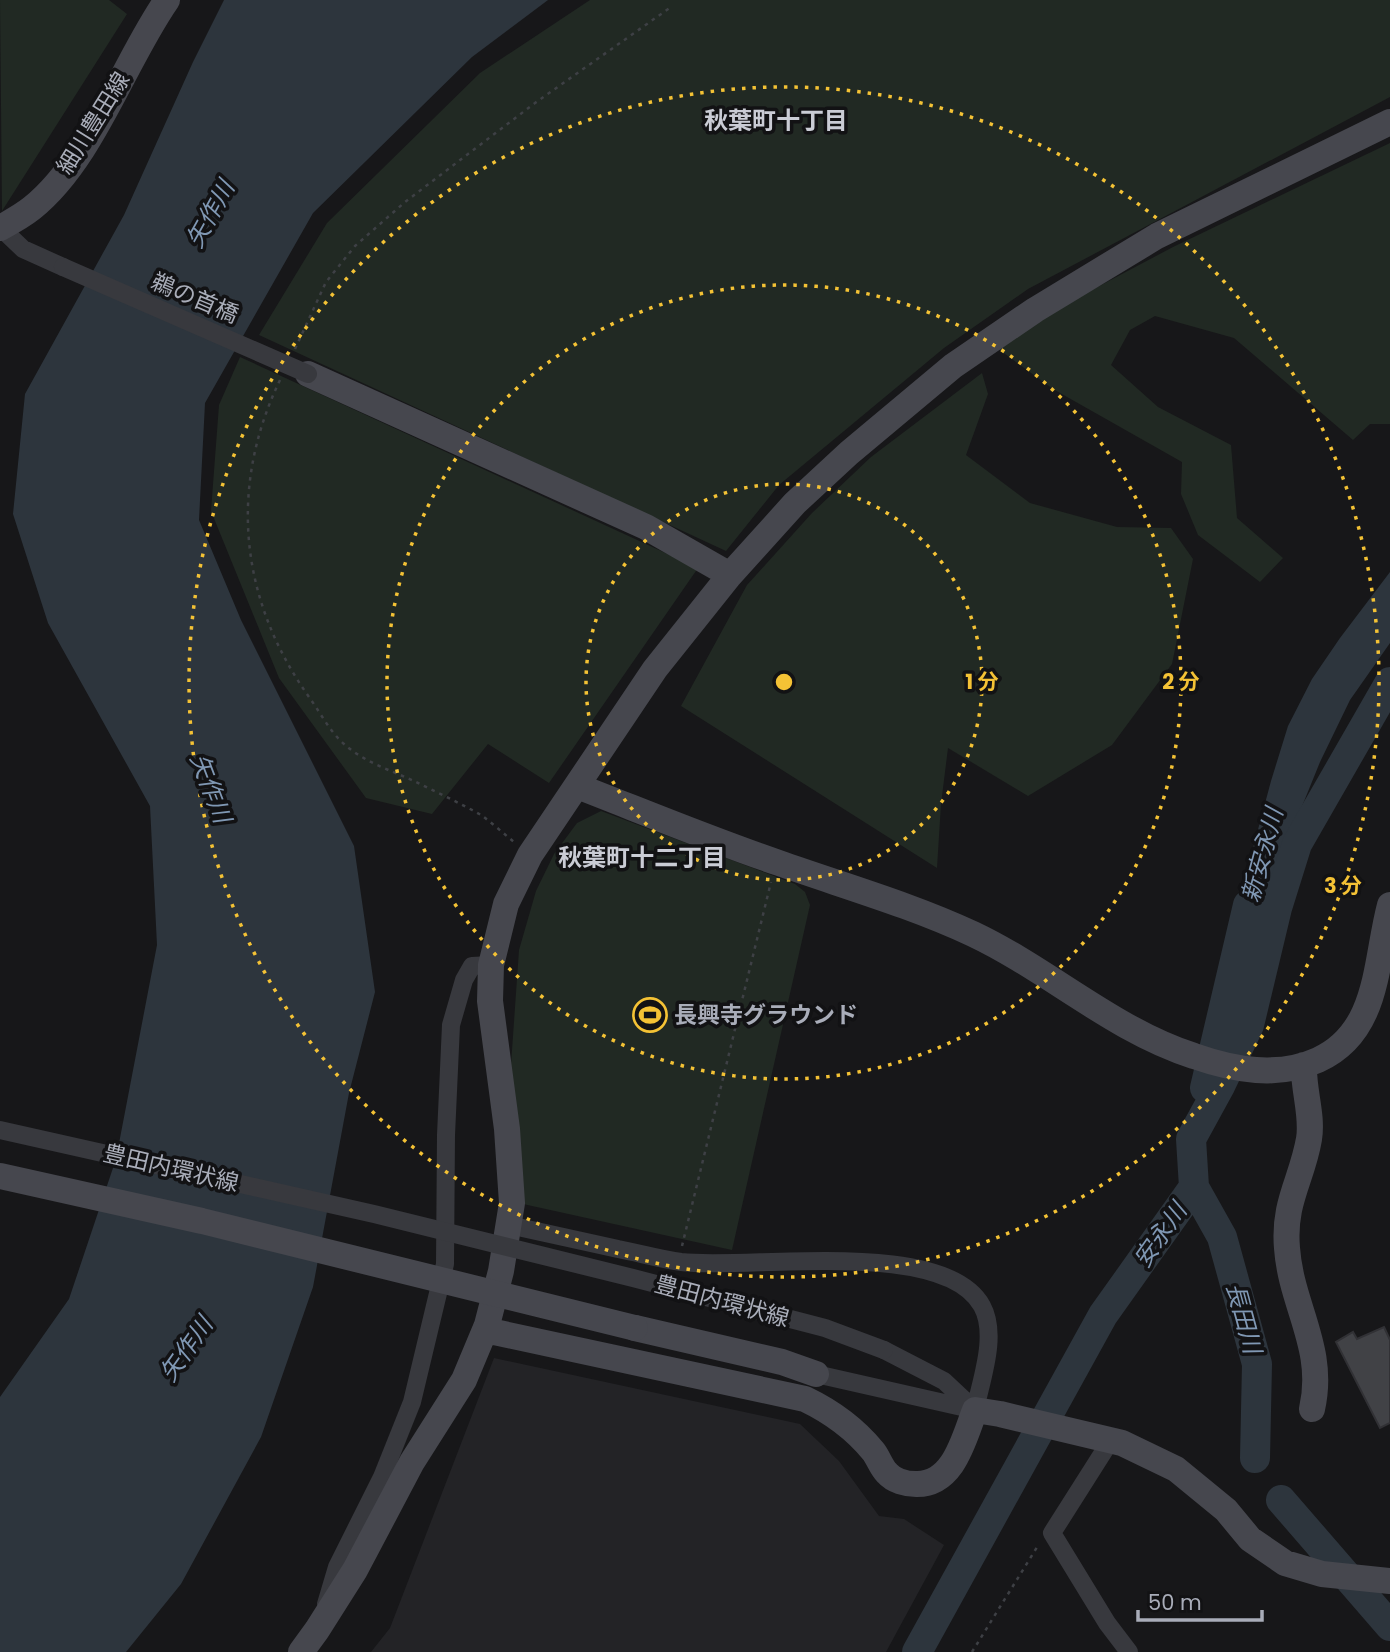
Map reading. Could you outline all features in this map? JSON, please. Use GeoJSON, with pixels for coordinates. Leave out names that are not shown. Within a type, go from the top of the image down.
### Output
{"type":"FeatureCollection","features":[{"type":"Feature","properties":{"kind":"street","name":"細川豊田線"},"geometry":{"type":"LineString","coordinates":[[1,228],[33,207],[63,175],[86,141],[164,1]]}},
{"type":"Feature","properties":{"kind":"street"},"geometry":{"type":"LineString","coordinates":[[301,1652],[355,1570],[411,1462],[464,1381],[485,1330],[501,1270],[509,1225],[512,1185],[508,1129],[490,1001],[491,965],[506,904],[530,855],[655,669],[730,575],[795,503],[849,453],[953,366],[1024,317],[1157,236],[1390,122]]}},
{"type":"Feature","properties":{"kind":"street","name":"鵜の首橋"},"geometry":{"type":"LineString","coordinates":[[1,228],[23,249],[308,374]]}},
{"type":"Feature","properties":{"kind":"street"},"geometry":{"type":"LineString","coordinates":[[308,374],[646,527],[730,575]]}},
{"type":"Feature","properties":{"kind":"street"},"geometry":{"type":"LineString","coordinates":[[577,786],[973,934],[1128,1027],[1195,1056],[1246,1069],[1276,1070],[1304,1065],[1331,1054],[1353,1033],[1374,992],[1390,905]]}},
{"type":"Feature","properties":{"kind":"street"},"geometry":{"type":"LineString","coordinates":[[317,1630],[337,1567],[382,1476],[412,1402],[445,1264],[446,1135],[451,1025],[464,980],[472,966],[491,965]]}},
{"type":"Feature","properties":{"kind":"street"},"geometry":{"type":"LineString","coordinates":[[1304,1065],[1303,1083],[1310,1137],[1286,1221],[1290,1272],[1312,1345],[1315,1372],[1312,1409]]}},
{"type":"Feature","properties":{"kind":"street","name":"豊田内環状線"},"geometry":{"type":"LineString","coordinates":[[0,1130],[374,1213],[825,1328],[884,1350],[944,1381],[975,1410]]}},
{"type":"Feature","properties":{"kind":"street","name":"豊田内環状線"},"geometry":{"type":"LineString","coordinates":[[0,1176],[202,1221],[782,1362],[816,1374]]}},
{"type":"Feature","properties":{"kind":"street"},"geometry":{"type":"LineString","coordinates":[[485,1330],[805,1399],[825,1409],[860,1438],[873,1451],[887,1474],[903,1483],[927,1484],[948,1471],[975,1410],[987,1347],[988,1322],[982,1305],[967,1288],[940,1276],[898,1265],[849,1259],[727,1265],[678,1262],[509,1225]]}},
{"type":"Feature","properties":{"kind":"street"},"geometry":{"type":"LineString","coordinates":[[816,1374],[1122,1443],[1176,1469],[1226,1510],[1250,1539],[1285,1563],[1322,1574],[1390,1581]]}},
{"type":"Feature","properties":{"kind":"street"},"geometry":{"type":"LineString","coordinates":[[1099,1438],[1052,1533],[1107,1623],[1129,1652]]}},
{"type":"Feature","properties":{"kind":"path"},"geometry":{"type":"LineString","coordinates":[[680,1253],[767,893]]}},
{"type":"Feature","properties":{"kind":"path"},"geometry":{"type":"LineString","coordinates":[[972,1652],[1035,1548],[1052,1533]]}},
{"type":"Feature","properties":{"kind":"shaded area"},"geometry":{"type":"Polygon","coordinates":[[[0,0],[109,0],[127,14],[2,211],[0,0]]]}},
{"type":"Feature","properties":{"kind":"shaded area"},"geometry":{"type":"Polygon","coordinates":[[[590,0],[1390,0],[1390,97],[1028,289],[944,348],[779,485],[726,551],[259,335],[327,223],[480,73],[590,0]]]}},
{"type":"Feature","properties":{"kind":"shaded area"},"geometry":{"type":"Polygon","coordinates":[[[1390,143],[1390,424],[1370,424],[1353,440],[1234,338],[1155,316],[1130,330],[1111,365],[1158,407],[1231,445],[1237,518],[1283,558],[1260,582],[1198,535],[1181,494],[1182,462],[1053,389],[997,348],[1071,301],[1173,247],[1390,143]]]}},
{"type":"Feature","properties":{"kind":"shaded area"},"geometry":{"type":"Polygon","coordinates":[[[240,357],[698,568],[549,783],[488,744],[432,814],[366,798],[279,678],[211,511],[219,405],[240,357]]]}},
{"type":"Feature","properties":{"kind":"shaded area"},"geometry":{"type":"Polygon","coordinates":[[[982,373],[988,394],[966,455],[1030,503],[1117,527],[1171,528],[1193,559],[1172,664],[1112,745],[1028,796],[948,748],[937,868],[681,706],[747,585],[812,513],[871,457],[982,373]]]}},
{"type":"Feature","properties":{"kind":"shaded area","name":"長興寺グラウンド"},"geometry":{"type":"Polygon","coordinates":[[[601,811],[795,884],[805,892],[810,905],[732,1250],[514,1202],[510,1079],[519,950],[536,891],[554,854],[577,823],[601,811]]]}},
{"type":"Feature","properties":{"kind":"shaded area"},"geometry":{"type":"Polygon","coordinates":[[[494,1358],[800,1424],[839,1461],[879,1516],[904,1519],[944,1545],[886,1652],[371,1652],[390,1628],[494,1358]]]}},
{"type":"Feature","properties":{"kind":"water","name":"矢作川"},"geometry":{"type":"Polygon","coordinates":[[[224,0],[548,0],[472,57],[313,213],[205,403],[199,520],[241,620],[354,846],[375,992],[349,1093],[313,1287],[261,1437],[181,1584],[126,1652],[0,1652],[0,1397],[69,1299],[116,1159],[157,945],[150,806],[48,623],[13,514],[25,394],[124,215],[224,0]]]}},
{"type":"Feature","properties":{"kind":"water"},"geometry":{"type":"Polygon","coordinates":[[[1390,572],[1390,643],[1350,700],[1320,762],[1292,831],[1263,928],[1225,953],[1288,726],[1312,679],[1390,572]]]}},
{"type":"Feature","properties":{"kind":"building"},"geometry":{"type":"Polygon","coordinates":[[[1384,1327],[1390,1340],[1390,1423],[1380,1428],[1336,1342],[1353,1332],[1357,1339],[1384,1327]]]}},
{"type":"Feature","properties":{"kind":"waterway","name":"安永川"},"geometry":{"type":"LineString","coordinates":[[917,1652],[1103,1315],[1194,1187],[1191,1139],[1249,1025],[1277,908],[1297,844],[1390,682]]}},
{"type":"Feature","properties":{"kind":"waterway","name":"新安永川"},"geometry":{"type":"LineString","coordinates":[[1205,1088],[1248,905]]}},
{"type":"Feature","properties":{"kind":"waterway","name":"長田川"},"geometry":{"type":"LineString","coordinates":[[1194,1187],[1222,1237],[1257,1364],[1255,1458]]}},
{"type":"Feature","properties":{"kind":"waterway","name":"長田川"},"geometry":{"type":"LineString","coordinates":[[1281,1500],[1390,1626]]}},
{"type":"Feature","properties":{"kind":"place","name":"長興寺グラウンド"},"geometry":{"type":"Point","coordinates":[650,1015]}},
{"type":"Feature","properties":{"kind":"district","name":"秋葉町十丁目"},"geometry":{"type":"Point","coordinates":[776,120]}},
{"type":"Feature","properties":{"kind":"district","name":"秋葉町十二丁目"},"geometry":{"type":"Point","coordinates":[642,857]}}]}
